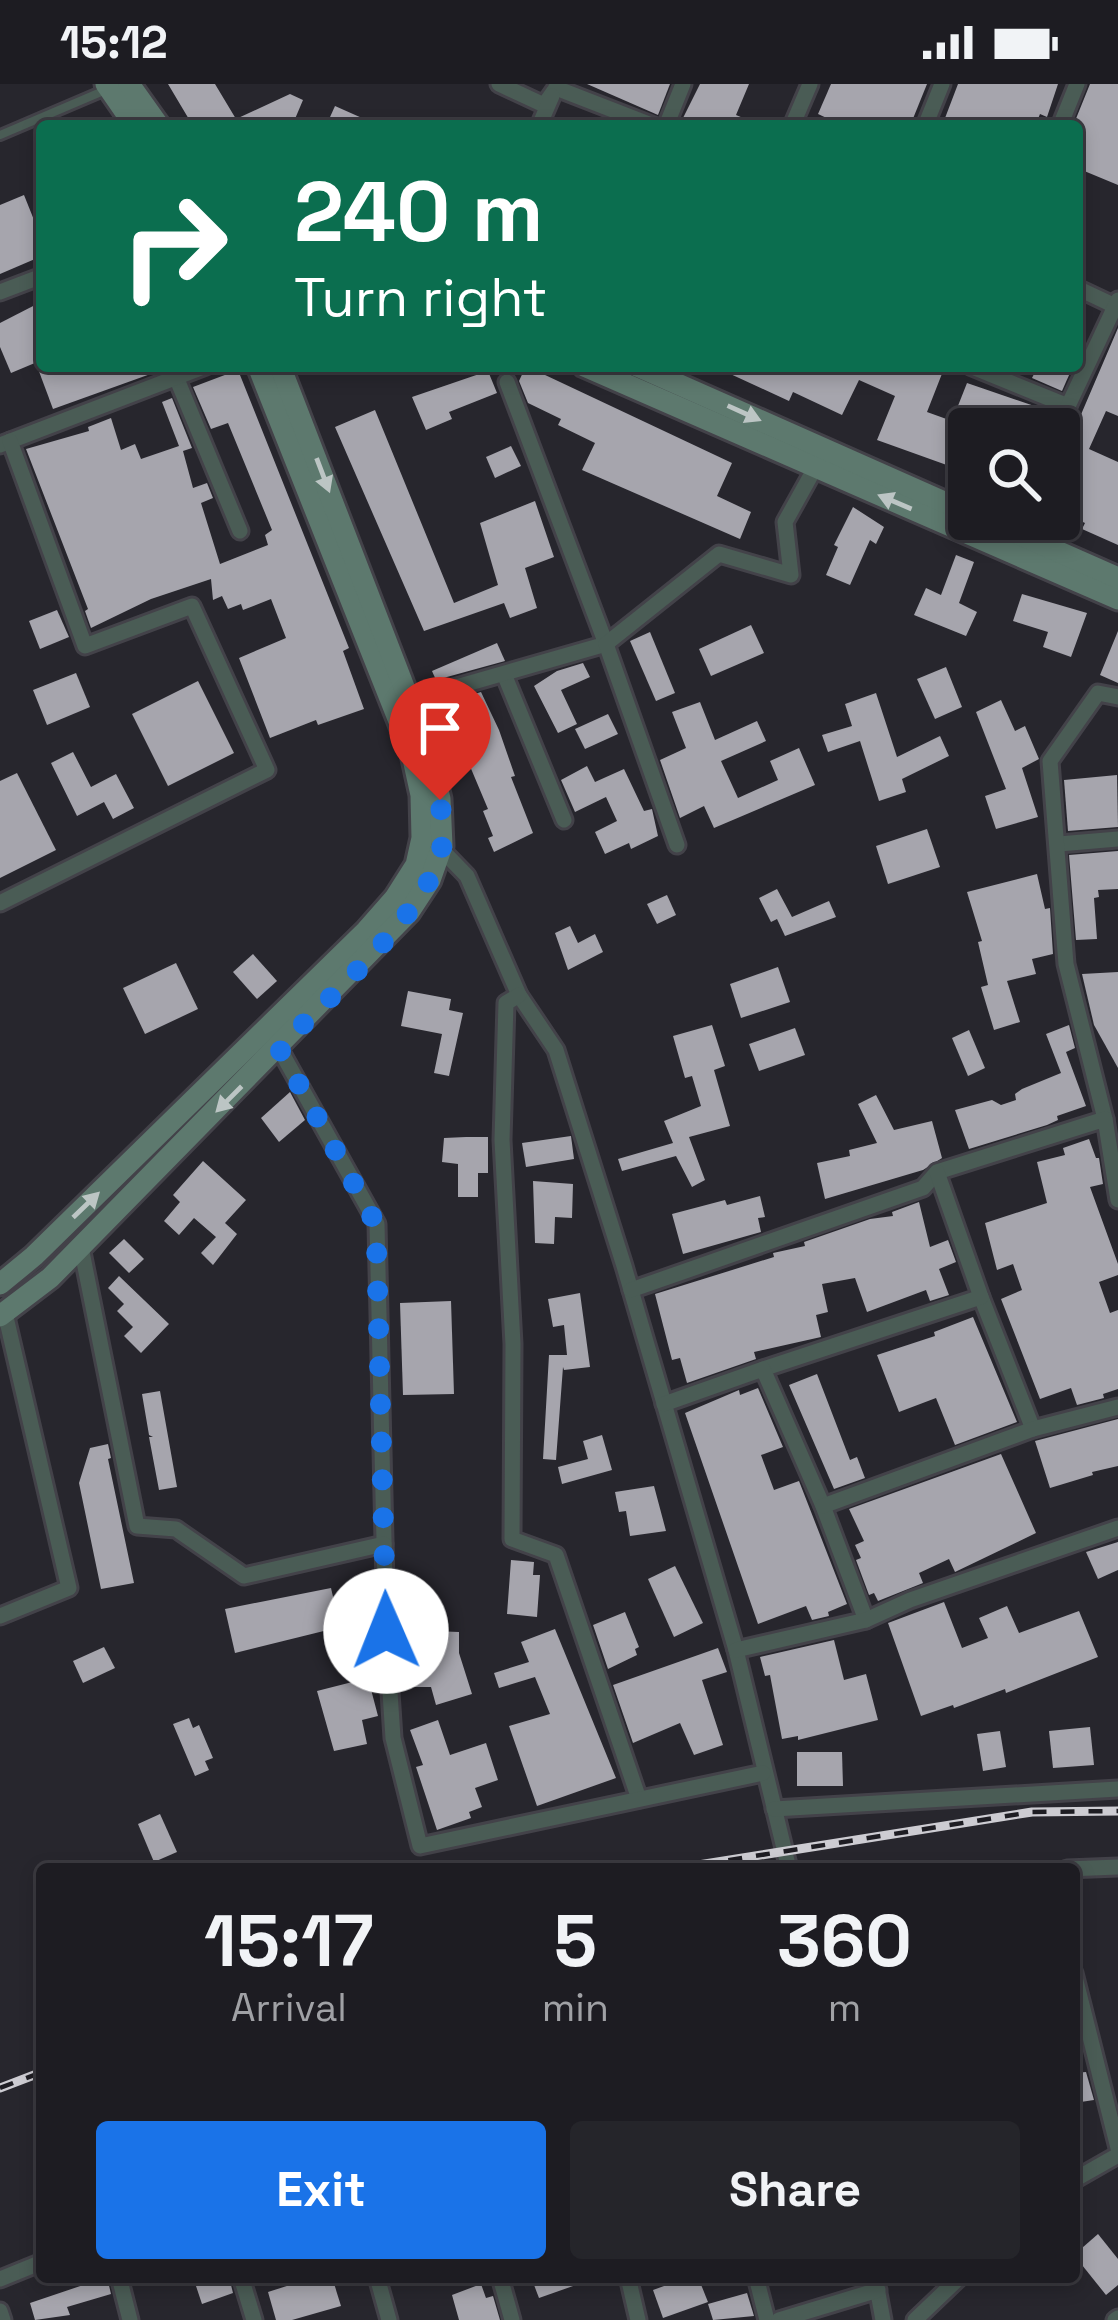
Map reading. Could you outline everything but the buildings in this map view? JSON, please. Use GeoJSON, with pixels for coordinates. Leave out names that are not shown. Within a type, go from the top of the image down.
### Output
{"type":"FeatureCollection","features":[{"type":"Feature","properties":{"kind":"main road"},"geometry":{"type":"LineString","coordinates":[[115,85],[132,120]]}},
{"type":"Feature","properties":{"kind":"main road"},"geometry":{"type":"LineString","coordinates":[[115,85],[153,120]]}},
{"type":"Feature","properties":{"kind":"main road"},"geometry":{"type":"LineString","coordinates":[[0,1284],[366,931],[432,842],[412,754],[261,372]]}},
{"type":"Feature","properties":{"kind":"main road"},"geometry":{"type":"LineString","coordinates":[[3,1314],[50,1278],[279,1048],[409,912],[430,880],[440,800],[411,700],[282,372]]}},
{"type":"Feature","properties":{"kind":"main road"},"geometry":{"type":"LineString","coordinates":[[598,372],[815,468],[1116,585]]}},
{"type":"Feature","properties":{"kind":"main road"},"geometry":{"type":"LineString","coordinates":[[682,375],[948,503]]}},
{"type":"Feature","properties":{"kind":"main road"},"geometry":{"type":"LineString","coordinates":[[1042,540],[1116,585]]}},
{"type":"Feature","properties":{"kind":"street"},"geometry":{"type":"LineString","coordinates":[[499,84],[544,105],[557,86]]}},
{"type":"Feature","properties":{"kind":"street"},"geometry":{"type":"LineString","coordinates":[[668,120],[683,84]]}},
{"type":"Feature","properties":{"kind":"street"},"geometry":{"type":"LineString","coordinates":[[795,120],[810,84]]}},
{"type":"Feature","properties":{"kind":"street"},"geometry":{"type":"LineString","coordinates":[[927,120],[942,84]]}},
{"type":"Feature","properties":{"kind":"street"},"geometry":{"type":"LineString","coordinates":[[1062,120],[1077,84]]}},
{"type":"Feature","properties":{"kind":"street"},"geometry":{"type":"LineString","coordinates":[[542,120],[557,86]]}},
{"type":"Feature","properties":{"kind":"street"},"geometry":{"type":"LineString","coordinates":[[557,86],[639,120]]}},
{"type":"Feature","properties":{"kind":"street"},"geometry":{"type":"LineString","coordinates":[[0,292],[36,278]]}},
{"type":"Feature","properties":{"kind":"street"},"geometry":{"type":"LineString","coordinates":[[985,372],[1068,406],[1117,303],[1083,290]]}},
{"type":"Feature","properties":{"kind":"street"},"geometry":{"type":"LineString","coordinates":[[0,903],[267,770],[192,606],[86,646],[5,443],[188,372]]}},
{"type":"Feature","properties":{"kind":"street"},"geometry":{"type":"LineString","coordinates":[[176,376],[240,531]]}},
{"type":"Feature","properties":{"kind":"street"},"geometry":{"type":"LineString","coordinates":[[507,382],[677,844]]}},
{"type":"Feature","properties":{"kind":"street"},"geometry":{"type":"LineString","coordinates":[[411,700],[605,644],[719,554],[791,575],[785,522],[815,468]]}},
{"type":"Feature","properties":{"kind":"street"},"geometry":{"type":"LineString","coordinates":[[504,674],[564,820]]}},
{"type":"Feature","properties":{"kind":"street"},"geometry":{"type":"LineString","coordinates":[[1118,697],[1098,693],[1051,760],[1066,964],[1115,1156],[1118,1200]]}},
{"type":"Feature","properties":{"kind":"street"},"geometry":{"type":"LineString","coordinates":[[1059,844],[1118,839]]}},
{"type":"Feature","properties":{"kind":"street"},"geometry":{"type":"LineString","coordinates":[[432,842],[467,876],[519,995],[556,1050],[736,1650],[788,1863]]}},
{"type":"Feature","properties":{"kind":"street"},"geometry":{"type":"LineString","coordinates":[[519,995],[506,1003],[502,1140],[513,1344],[512,1539],[556,1555],[638,1799]]}},
{"type":"Feature","properties":{"kind":"street"},"geometry":{"type":"LineString","coordinates":[[279,1048],[376,1224],[393,1738],[421,1846],[763,1773]]}},
{"type":"Feature","properties":{"kind":"street"},"geometry":{"type":"LineString","coordinates":[[631,1290],[923,1188],[937,1172],[1105,1119]]}},
{"type":"Feature","properties":{"kind":"street"},"geometry":{"type":"LineString","coordinates":[[937,1172],[1034,1429]]}},
{"type":"Feature","properties":{"kind":"street"},"geometry":{"type":"LineString","coordinates":[[81,1247],[137,1526],[176,1529],[244,1576],[384,1544]]}},
{"type":"Feature","properties":{"kind":"street"},"geometry":{"type":"LineString","coordinates":[[664,1404],[981,1297]]}},
{"type":"Feature","properties":{"kind":"street"},"geometry":{"type":"LineString","coordinates":[[0,1616],[69,1588],[3,1314]]}},
{"type":"Feature","properties":{"kind":"street"},"geometry":{"type":"LineString","coordinates":[[763,1370],[823,1506],[866,1620]]}},
{"type":"Feature","properties":{"kind":"street"},"geometry":{"type":"LineString","coordinates":[[823,1506],[1034,1429],[1118,1407]]}},
{"type":"Feature","properties":{"kind":"street"},"geometry":{"type":"LineString","coordinates":[[736,1650],[866,1620],[910,1600],[1118,1528]]}},
{"type":"Feature","properties":{"kind":"street"},"geometry":{"type":"LineString","coordinates":[[774,1809],[1118,1789]]}},
{"type":"Feature","properties":{"kind":"street"},"geometry":{"type":"LineString","coordinates":[[1080,1868],[1118,1867]]}},
{"type":"Feature","properties":{"kind":"street"},"geometry":{"type":"LineString","coordinates":[[1080,1998],[1118,2151],[1080,2176]]}},
{"type":"Feature","properties":{"kind":"street"},"geometry":{"type":"LineString","coordinates":[[0,2278],[36,2264]]}},
{"type":"Feature","properties":{"kind":"street"},"geometry":{"type":"LineString","coordinates":[[121,2283],[130,2320]]}},
{"type":"Feature","properties":{"kind":"street"},"geometry":{"type":"LineString","coordinates":[[244,2283],[254,2320]]}},
{"type":"Feature","properties":{"kind":"street"},"geometry":{"type":"LineString","coordinates":[[379,2283],[388,2320]]}},
{"type":"Feature","properties":{"kind":"street"},"geometry":{"type":"LineString","coordinates":[[502,2283],[512,2320]]}},
{"type":"Feature","properties":{"kind":"street"},"geometry":{"type":"LineString","coordinates":[[629,2283],[638,2320]]}},
{"type":"Feature","properties":{"kind":"street"},"geometry":{"type":"LineString","coordinates":[[758,2283],[767,2320]]}},
{"type":"Feature","properties":{"kind":"street"},"geometry":{"type":"LineString","coordinates":[[915,2320],[954,2283]]}},
{"type":"Feature","properties":{"kind":"street"},"geometry":{"type":"LineString","coordinates":[[778,2320],[877,2284],[883,2320]]}},
{"type":"Feature","properties":{"kind":"street"},"geometry":{"type":"LineString","coordinates":[[0,2311],[3,2320]]}},
{"type":"Feature","properties":{"kind":"lane"},"geometry":{"type":"LineString","coordinates":[[0,135],[115,85]]}},
{"type":"Feature","properties":{"kind":"railway"},"geometry":{"type":"LineString","coordinates":[[711,1863],[1032,1812],[1118,1811]]}},
{"type":"Feature","properties":{"kind":"railway"},"geometry":{"type":"LineString","coordinates":[[0,2088],[36,2074]]}},
{"type":"Feature","properties":{"kind":"route"},"geometry":{"type":"LineString","coordinates":[[386,1631],[376,1224],[279,1048],[380,945],[430,880],[442,846],[440,800]]}}]}
